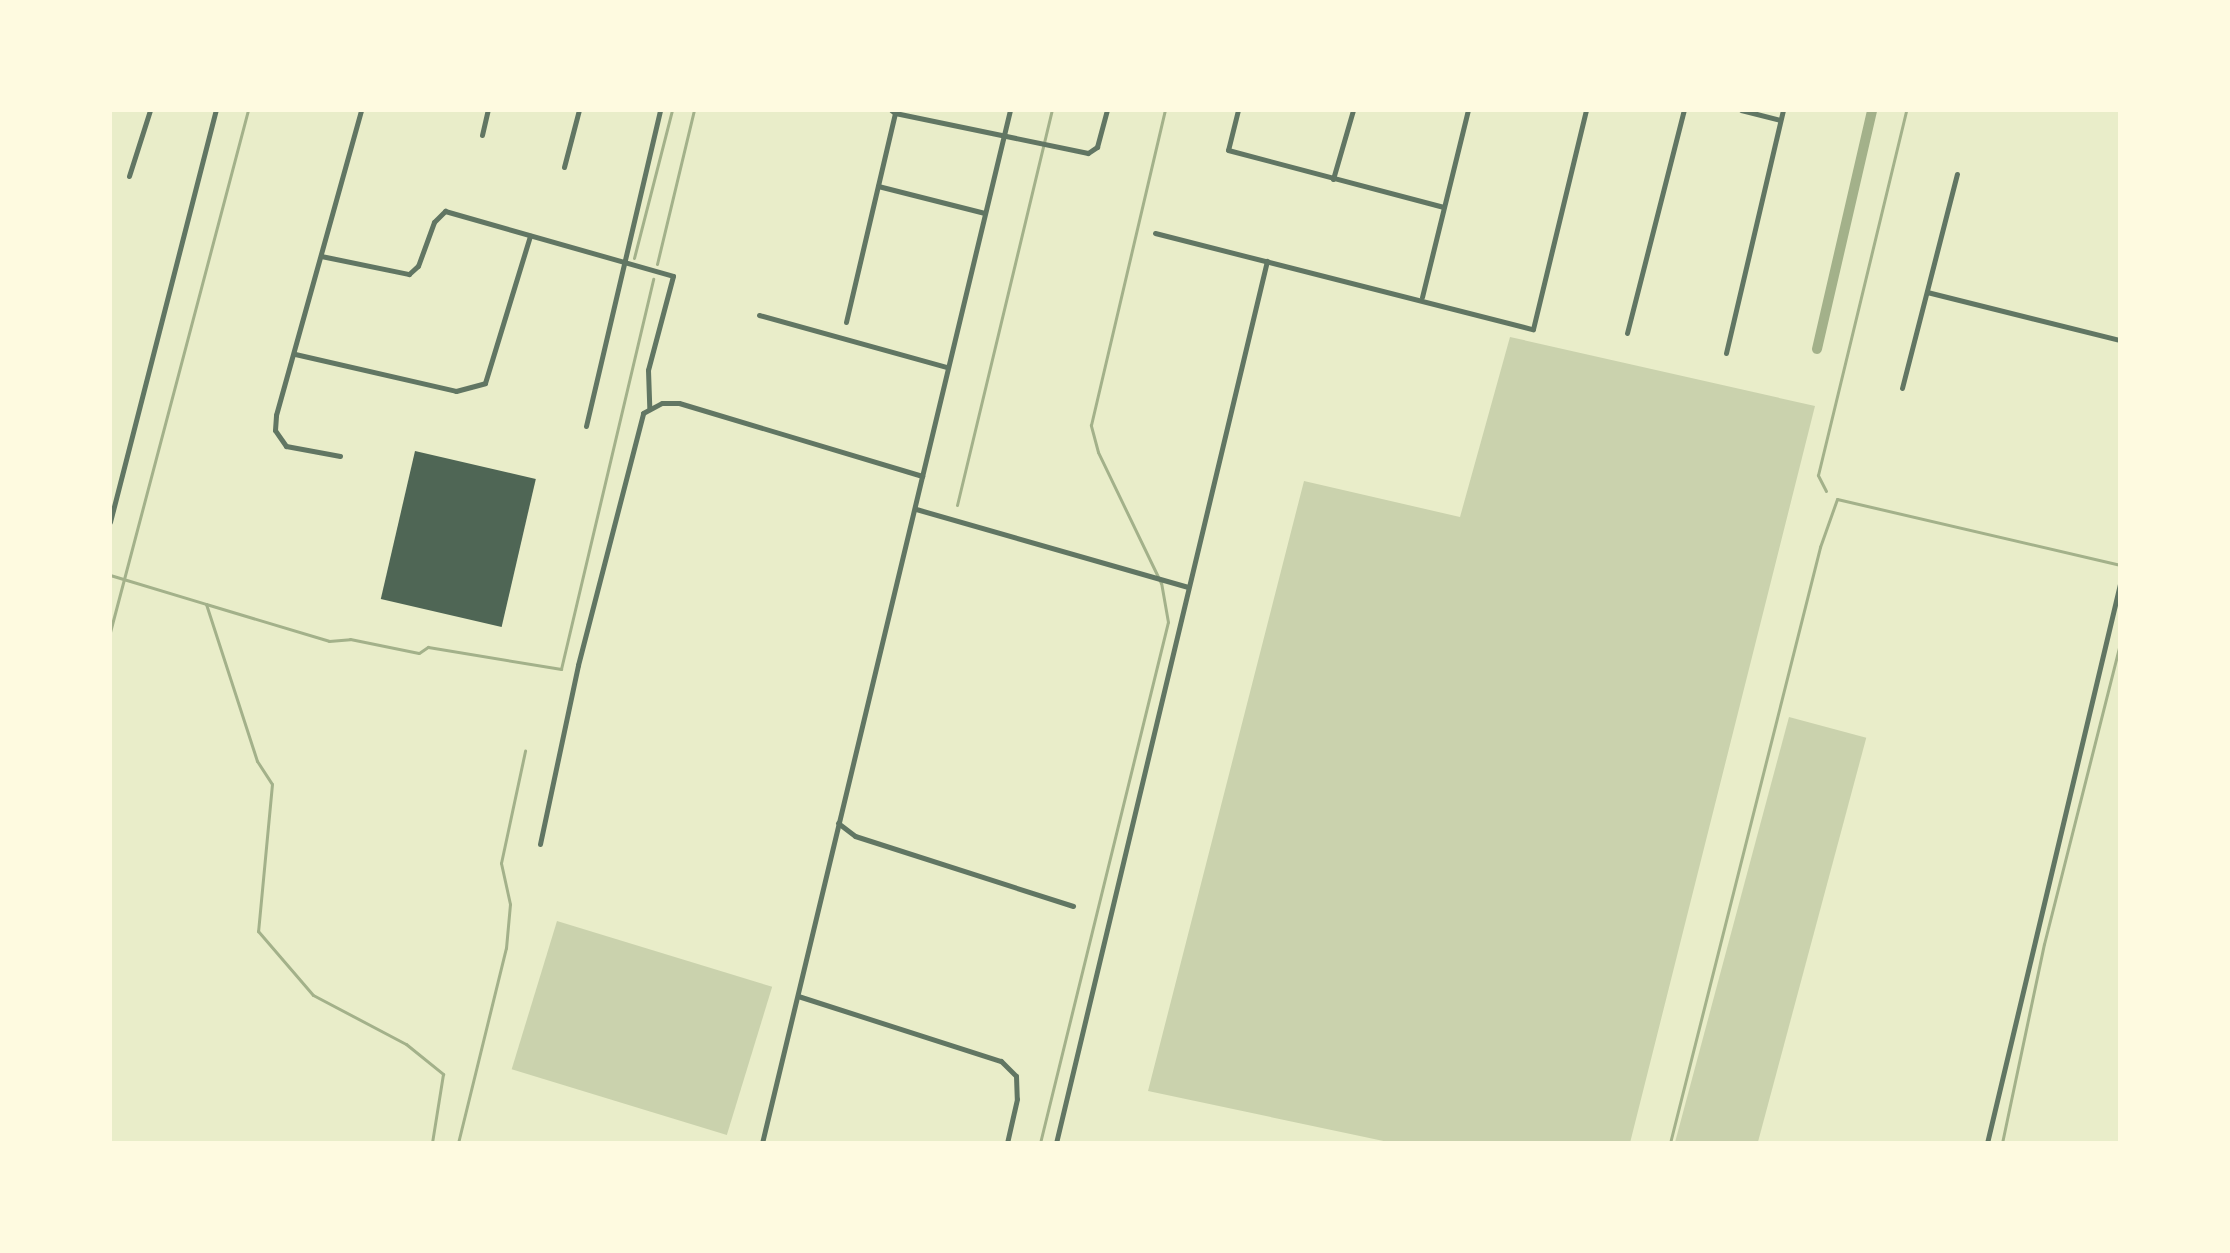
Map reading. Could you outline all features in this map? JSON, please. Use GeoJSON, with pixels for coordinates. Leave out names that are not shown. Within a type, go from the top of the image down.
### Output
{"type":"FeatureCollection","features":[{"type":"Feature","properties":{"kind":"street"},"geometry":{"type":"LineString","coordinates":[[129,176],[150,110]]}},
{"type":"Feature","properties":{"kind":"street"},"geometry":{"type":"LineString","coordinates":[[110,522],[216,110]]}},
{"type":"Feature","properties":{"kind":"street"},"geometry":{"type":"LineString","coordinates":[[340,456],[286,446],[279,440],[276,415],[361,110]]}},
{"type":"Feature","properties":{"kind":"street"},"geometry":{"type":"LineString","coordinates":[[482,135],[488,110]]}},
{"type":"Feature","properties":{"kind":"street"},"geometry":{"type":"LineString","coordinates":[[564,167],[579,110]]}},
{"type":"Feature","properties":{"kind":"street"},"geometry":{"type":"LineString","coordinates":[[586,426],[660,110]]}},
{"type":"Feature","properties":{"kind":"street"},"geometry":{"type":"LineString","coordinates":[[762,1143],[1010,110]]}},
{"type":"Feature","properties":{"kind":"street"},"geometry":{"type":"LineString","coordinates":[[846,322],[893,112],[1052,146],[1094,151],[1107,110]]}},
{"type":"Feature","properties":{"kind":"street"},"geometry":{"type":"LineString","coordinates":[[1238,110],[1228,150],[1444,207]]}},
{"type":"Feature","properties":{"kind":"street"},"geometry":{"type":"LineString","coordinates":[[1333,179],[1353,110]]}},
{"type":"Feature","properties":{"kind":"street"},"geometry":{"type":"LineString","coordinates":[[1422,297],[1468,110]]}},
{"type":"Feature","properties":{"kind":"street"},"geometry":{"type":"LineString","coordinates":[[1155,233],[1422,297],[1533,329],[1586,110]]}},
{"type":"Feature","properties":{"kind":"street"},"geometry":{"type":"LineString","coordinates":[[1627,333],[1684,110]]}},
{"type":"Feature","properties":{"kind":"street"},"geometry":{"type":"LineString","coordinates":[[1741,110],[1780,120]]}},
{"type":"Feature","properties":{"kind":"street"},"geometry":{"type":"LineString","coordinates":[[1726,353],[1783,110]]}},
{"type":"Feature","properties":{"kind":"street"},"geometry":{"type":"LineString","coordinates":[[1902,388],[1957,174]]}},
{"type":"Feature","properties":{"kind":"street"},"geometry":{"type":"LineString","coordinates":[[878,186],[986,213]]}},
{"type":"Feature","properties":{"kind":"street"},"geometry":{"type":"LineString","coordinates":[[321,256],[409,274],[418,266],[434,222],[445,211],[673,276],[648,370],[649,408],[638,424],[630,454],[540,844]]}},
{"type":"Feature","properties":{"kind":"street"},"geometry":{"type":"LineString","coordinates":[[295,354],[456,391],[485,383],[530,236]]}},
{"type":"Feature","properties":{"kind":"street"},"geometry":{"type":"LineString","coordinates":[[1056,1143],[1267,261]]}},
{"type":"Feature","properties":{"kind":"street"},"geometry":{"type":"LineString","coordinates":[[1927,292],[2120,340]]}},
{"type":"Feature","properties":{"kind":"street"},"geometry":{"type":"LineString","coordinates":[[759,315],[947,367]]}},
{"type":"Feature","properties":{"kind":"street"},"geometry":{"type":"LineString","coordinates":[[649,408],[679,403],[922,476]]}},
{"type":"Feature","properties":{"kind":"street"},"geometry":{"type":"LineString","coordinates":[[916,509],[1154,582],[1188,587]]}},
{"type":"Feature","properties":{"kind":"street"},"geometry":{"type":"LineString","coordinates":[[1987,1143],[2120,584]]}},
{"type":"Feature","properties":{"kind":"street"},"geometry":{"type":"LineString","coordinates":[[838,823],[855,836],[1073,906]]}},
{"type":"Feature","properties":{"kind":"street"},"geometry":{"type":"LineString","coordinates":[[798,996],[1001,1061],[1016,1076],[1017,1099],[1007,1143]]}},
{"type":"Feature","properties":{"kind":"green space"},"geometry":{"type":"Polygon","coordinates":[[[1510,337],[1815,406],[1630,1143],[1393,1143],[1148,1091],[1304,481],[1460,517],[1510,337]]]}},
{"type":"Feature","properties":{"kind":"green space"},"geometry":{"type":"Polygon","coordinates":[[[1789,717],[1866,738],[1758,1143],[1675,1141],[1789,717]]]}},
{"type":"Feature","properties":{"kind":"green space"},"geometry":{"type":"Polygon","coordinates":[[[557,921],[772,987],[727,1135],[512,1069],[557,921]]]}},
{"type":"Feature","properties":{"kind":"building"},"geometry":{"type":"Polygon","coordinates":[[[415,451],[536,479],[502,627],[381,599],[415,451]]]}},
{"type":"Feature","properties":{"kind":"waterway"},"geometry":{"type":"LineString","coordinates":[[110,632],[248,110]]}},
{"type":"Feature","properties":{"kind":"waterway"},"geometry":{"type":"LineString","coordinates":[[634,258],[672,110]]}},
{"type":"Feature","properties":{"kind":"waterway"},"geometry":{"type":"LineString","coordinates":[[657,264],[694,110]]}},
{"type":"Feature","properties":{"kind":"waterway"},"geometry":{"type":"LineString","coordinates":[[957,505],[1052,110]]}},
{"type":"Feature","properties":{"kind":"waterway"},"geometry":{"type":"LineString","coordinates":[[1040,1143],[1168,622],[1161,583],[1098,452],[1091,425],[1165,110]]}},
{"type":"Feature","properties":{"kind":"waterway"},"geometry":{"type":"LineString","coordinates":[[1817,349],[1872,110]]}},
{"type":"Feature","properties":{"kind":"waterway"},"geometry":{"type":"LineString","coordinates":[[1826,491],[1818,475],[1906,110]]}},
{"type":"Feature","properties":{"kind":"waterway"},"geometry":{"type":"LineString","coordinates":[[206,604],[329,641],[350,639],[419,653],[428,647],[561,669],[653,279]]}},
{"type":"Feature","properties":{"kind":"waterway"},"geometry":{"type":"LineString","coordinates":[[1670,1143],[1820,547],[1837,499],[2120,565]]}},
{"type":"Feature","properties":{"kind":"waterway"},"geometry":{"type":"LineString","coordinates":[[110,575],[206,604],[257,761],[272,784],[258,931],[313,995],[406,1044],[443,1074],[432,1143]]}},
{"type":"Feature","properties":{"kind":"waterway"},"geometry":{"type":"LineString","coordinates":[[2002,1143],[2044,944],[2120,643]]}},
{"type":"Feature","properties":{"kind":"waterway"},"geometry":{"type":"LineString","coordinates":[[458,1143],[506,948],[510,904],[501,863],[525,751]]}}]}
